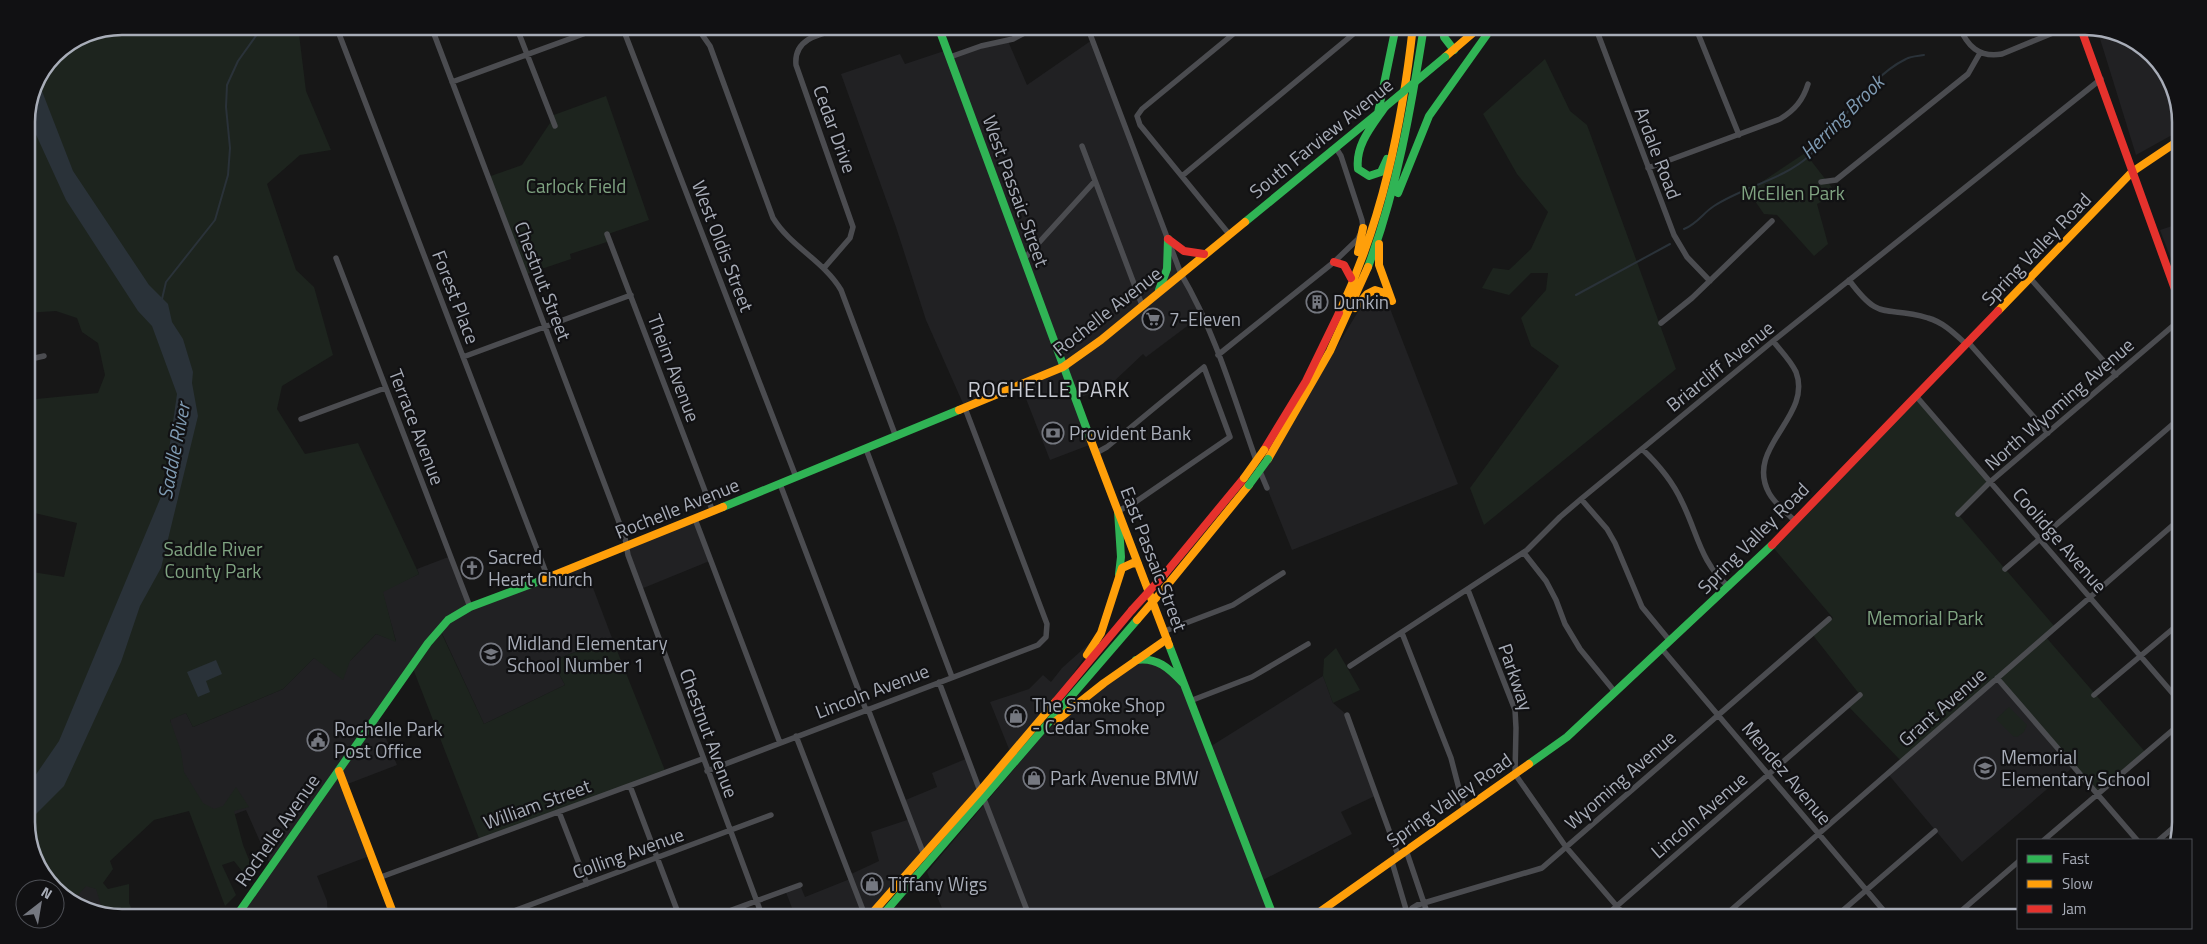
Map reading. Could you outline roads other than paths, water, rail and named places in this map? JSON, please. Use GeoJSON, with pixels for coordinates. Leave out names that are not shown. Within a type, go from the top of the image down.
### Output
{"type":"FeatureCollection","features":[{"type":"Feature","properties":{"kind":"main road","name":"West Passaic Street"},"geometry":{"type":"LineString","coordinates":[[941,35],[1063,367]]}},
{"type":"Feature","properties":{"kind":"main road"},"geometry":{"type":"LineString","coordinates":[[1378,113],[1394,35]]}},
{"type":"Feature","properties":{"kind":"main road"},"geometry":{"type":"LineString","coordinates":[[888,909],[1138,620],[1169,583],[1246,482],[1311,372],[1338,317],[1382,197],[1400,125],[1412,35]]}},
{"type":"Feature","properties":{"kind":"main road"},"geometry":{"type":"LineString","coordinates":[[875,909],[980,790],[1132,610],[1268,459],[1313,385],[1346,321],[1381,228],[1388,208],[1408,126],[1423,35]]}},
{"type":"Feature","properties":{"kind":"main road"},"geometry":{"type":"LineString","coordinates":[[1444,35],[1454,50]]}},
{"type":"Feature","properties":{"kind":"main road","name":"South Farview Avenue"},"geometry":{"type":"LineString","coordinates":[[1181,274],[1471,35]]}},
{"type":"Feature","properties":{"kind":"main road"},"geometry":{"type":"LineString","coordinates":[[1388,208],[1398,192],[1429,116],[1487,35]]}},
{"type":"Feature","properties":{"kind":"main road"},"geometry":{"type":"LineString","coordinates":[[2084,35],[2101,79],[2132,172],[2172,281]]}},
{"type":"Feature","properties":{"kind":"main road"},"geometry":{"type":"LineString","coordinates":[[1385,107],[1368,133],[1358,156],[1358,169],[1363,174],[1369,176],[1381,172],[1400,125]]}},
{"type":"Feature","properties":{"kind":"main road","name":"Spring Valley Road"},"geometry":{"type":"LineString","coordinates":[[1323,909],[1566,737],[1616,692],[1729,587],[1795,521],[2132,172],[2172,145]]}},
{"type":"Feature","properties":{"kind":"main road"},"geometry":{"type":"LineString","coordinates":[[1351,281],[1361,243],[1362,228]]}},
{"type":"Feature","properties":{"kind":"main road"},"geometry":{"type":"LineString","coordinates":[[1346,321],[1365,294],[1372,290],[1386,293],[1392,301],[1379,265],[1378,251],[1381,228]]}},
{"type":"Feature","properties":{"kind":"main road"},"geometry":{"type":"LineString","coordinates":[[1168,239],[1184,252],[1204,254]]}},
{"type":"Feature","properties":{"kind":"main road"},"geometry":{"type":"LineString","coordinates":[[1158,293],[1167,269],[1168,239]]}},
{"type":"Feature","properties":{"kind":"main road"},"geometry":{"type":"LineString","coordinates":[[1334,262],[1347,268],[1351,281]]}},
{"type":"Feature","properties":{"kind":"main road","name":"Rochelle Avenue"},"geometry":{"type":"LineString","coordinates":[[241,909],[439,628],[450,618],[470,607],[713,512],[1063,367],[1076,359],[1181,274]]}},
{"type":"Feature","properties":{"kind":"main road","name":"East Passaic Street"},"geometry":{"type":"LineString","coordinates":[[1063,367],[1270,909]]}},
{"type":"Feature","properties":{"kind":"main road"},"geometry":{"type":"LineString","coordinates":[[1047,712],[1101,633],[1118,576],[1121,557],[1118,511]]}},
{"type":"Feature","properties":{"kind":"main road"},"geometry":{"type":"LineString","coordinates":[[1118,576],[1122,568],[1133,563],[1138,564]]}},
{"type":"Feature","properties":{"kind":"main road"},"geometry":{"type":"LineString","coordinates":[[1041,732],[1166,635]]}},
{"type":"Feature","properties":{"kind":"main road"},"geometry":{"type":"LineString","coordinates":[[1133,661],[1145,658],[1154,659],[1163,663],[1183,683]]}},
{"type":"Feature","properties":{"kind":"main road"},"geometry":{"type":"LineString","coordinates":[[339,771],[393,909]]}},
{"type":"Feature","properties":{"kind":"street","name":"Forest Place"},"geometry":{"type":"LineString","coordinates":[[339,35],[548,578]]}},
{"type":"Feature","properties":{"kind":"street","name":"Chestnut Street"},"geometry":{"type":"LineString","coordinates":[[434,35],[625,538],[626,547]]}},
{"type":"Feature","properties":{"kind":"street"},"geometry":{"type":"LineString","coordinates":[[519,35],[555,126]]}},
{"type":"Feature","properties":{"kind":"street"},"geometry":{"type":"LineString","coordinates":[[452,82],[580,35]]}},
{"type":"Feature","properties":{"kind":"street","name":"West Oldis Street"},"geometry":{"type":"LineString","coordinates":[[625,35],[796,477]]}},
{"type":"Feature","properties":{"kind":"street"},"geometry":{"type":"LineString","coordinates":[[702,35],[710,46],[773,218],[788,238],[824,268],[841,290],[896,437]]}},
{"type":"Feature","properties":{"kind":"street","name":"Cedar Drive"},"geometry":{"type":"LineString","coordinates":[[820,35],[809,38],[799,47],[795,59],[796,65],[853,227],[850,238],[824,268]]}},
{"type":"Feature","properties":{"kind":"street"},"geometry":{"type":"LineString","coordinates":[[950,57],[981,46],[1013,39],[1021,35]]}},
{"type":"Feature","properties":{"kind":"street"},"geometry":{"type":"LineString","coordinates":[[1090,35],[1181,274],[1194,296],[1218,355],[1267,488]]}},
{"type":"Feature","properties":{"kind":"street"},"geometry":{"type":"LineString","coordinates":[[1229,234],[1140,125],[1137,116],[1142,109],[1232,35]]}},
{"type":"Feature","properties":{"kind":"street"},"geometry":{"type":"LineString","coordinates":[[1182,176],[1352,35]]}},
{"type":"Feature","properties":{"kind":"street","name":"Ardale Road"},"geometry":{"type":"LineString","coordinates":[[1598,35],[1680,247],[1710,281]]}},
{"type":"Feature","properties":{"kind":"street"},"geometry":{"type":"LineString","coordinates":[[1699,35],[1739,135]]}},
{"type":"Feature","properties":{"kind":"street"},"geometry":{"type":"LineString","coordinates":[[1964,35],[1968,44],[1980,53],[1994,55],[2002,54],[2048,35]]}},
{"type":"Feature","properties":{"kind":"street"},"geometry":{"type":"LineString","coordinates":[[1821,182],[1836,180],[1968,74],[1980,53]]}},
{"type":"Feature","properties":{"kind":"street","name":"Briarcliff Avenue"},"geometry":{"type":"LineString","coordinates":[[1350,666],[1524,553],[1581,499],[1773,341],[2101,79]]}},
{"type":"Feature","properties":{"kind":"street"},"geometry":{"type":"LineString","coordinates":[[1648,168],[1788,115],[1804,97],[1808,84]]}},
{"type":"Feature","properties":{"kind":"street"},"geometry":{"type":"LineString","coordinates":[[1082,146],[1142,306]]}},
{"type":"Feature","properties":{"kind":"street"},"geometry":{"type":"LineString","coordinates":[[1218,355],[1334,262],[1358,239],[1362,228],[1360,213],[1336,148]]}},
{"type":"Feature","properties":{"kind":"street"},"geometry":{"type":"LineString","coordinates":[[1024,259],[1095,181]]}},
{"type":"Feature","properties":{"kind":"street"},"geometry":{"type":"LineString","coordinates":[[1661,323],[1710,281],[1772,221]]}},
{"type":"Feature","properties":{"kind":"street","name":"Theim Avenue"},"geometry":{"type":"LineString","coordinates":[[607,234],[713,512]]}},
{"type":"Feature","properties":{"kind":"street","name":"Terrace Avenue"},"geometry":{"type":"LineString","coordinates":[[336,258],[470,607]]}},
{"type":"Feature","properties":{"kind":"street"},"geometry":{"type":"LineString","coordinates":[[2030,278],[2116,374]]}},
{"type":"Feature","properties":{"kind":"street"},"geometry":{"type":"LineString","coordinates":[[1849,280],[1863,298],[1877,309],[1929,318],[1940,322],[1967,343],[2048,433]]}},
{"type":"Feature","properties":{"kind":"street"},"geometry":{"type":"LineString","coordinates":[[463,357],[630,295]]}},
{"type":"Feature","properties":{"kind":"street","name":"North Wyoming Avenue"},"geometry":{"type":"LineString","coordinates":[[1958,514],[1990,482],[2172,326]]}},
{"type":"Feature","properties":{"kind":"street"},"geometry":{"type":"LineString","coordinates":[[1773,341],[1792,365],[1799,389],[1795,406],[1765,458],[1763,475],[1769,494],[1795,521]]}},
{"type":"Feature","properties":{"kind":"street"},"geometry":{"type":"LineString","coordinates":[[35,358],[44,356]]}},
{"type":"Feature","properties":{"kind":"street"},"geometry":{"type":"LineString","coordinates":[[1096,453],[1108,447],[1204,367],[1230,437],[1134,503],[1118,511]]}},
{"type":"Feature","properties":{"kind":"street"},"geometry":{"type":"LineString","coordinates":[[301,419],[385,388]]}},
{"type":"Feature","properties":{"kind":"street","name":"Coolidge Avenue"},"geometry":{"type":"LineString","coordinates":[[1916,396],[2172,693]]}},
{"type":"Feature","properties":{"kind":"street","name":"Lincoln Avenue"},"geometry":{"type":"LineString","coordinates":[[707,771],[1038,645],[1046,637],[1047,624],[965,408]]}},
{"type":"Feature","properties":{"kind":"street"},"geometry":{"type":"LineString","coordinates":[[2005,569],[2172,425]]}},
{"type":"Feature","properties":{"kind":"street"},"geometry":{"type":"LineString","coordinates":[[866,449],[952,677]]}},
{"type":"Feature","properties":{"kind":"street"},"geometry":{"type":"LineString","coordinates":[[1642,449],[1670,482],[1682,502],[1706,561],[1729,587]]}},
{"type":"Feature","properties":{"kind":"street"},"geometry":{"type":"LineString","coordinates":[[780,484],[924,855]]}},
{"type":"Feature","properties":{"kind":"street"},"geometry":{"type":"LineString","coordinates":[[1581,499],[1607,528],[1642,607],[1670,641]]}},
{"type":"Feature","properties":{"kind":"street"},"geometry":{"type":"LineString","coordinates":[[695,519],[780,742]]}},
{"type":"Feature","properties":{"kind":"street","name":"Grant Avenue"},"geometry":{"type":"LineString","coordinates":[[1732,909],[2172,526]]}},
{"type":"Feature","properties":{"kind":"street","name":"Chestnut Avenue"},"geometry":{"type":"LineString","coordinates":[[626,547],[702,759],[759,909]]}},
{"type":"Feature","properties":{"kind":"street"},"geometry":{"type":"LineString","coordinates":[[1524,553],[1546,581],[1565,624],[1580,650],[1616,692]]}},
{"type":"Feature","properties":{"kind":"street"},"geometry":{"type":"LineString","coordinates":[[1166,635],[1233,605],[1283,574]]}},
{"type":"Feature","properties":{"kind":"street","name":"Parkway"},"geometry":{"type":"LineString","coordinates":[[1468,590],[1515,710],[1515,774]]}},
{"type":"Feature","properties":{"kind":"street","name":"Wyoming Avenue"},"geometry":{"type":"LineString","coordinates":[[1412,909],[1542,868],[1829,620]]}},
{"type":"Feature","properties":{"kind":"street"},"geometry":{"type":"LineString","coordinates":[[2094,694],[2172,629]]}},
{"type":"Feature","properties":{"kind":"street"},"geometry":{"type":"LineString","coordinates":[[1402,634],[1451,758],[1464,808]]}},
{"type":"Feature","properties":{"kind":"street"},"geometry":{"type":"LineString","coordinates":[[1190,701],[1252,678],[1308,644]]}},
{"type":"Feature","properties":{"kind":"street","name":"Mendez Avenue"},"geometry":{"type":"LineString","coordinates":[[1662,649],[1883,909]]}},
{"type":"Feature","properties":{"kind":"street"},"geometry":{"type":"LineString","coordinates":[[1997,678],[2136,839]]}},
{"type":"Feature","properties":{"kind":"street"},"geometry":{"type":"LineString","coordinates":[[940,682],[980,790]]}},
{"type":"Feature","properties":{"kind":"street","name":"Lincoln Avenue"},"geometry":{"type":"LineString","coordinates":[[1614,909],[1860,695]]}},
{"type":"Feature","properties":{"kind":"street"},"geometry":{"type":"LineString","coordinates":[[1347,714],[1398,855]]}},
{"type":"Feature","properties":{"kind":"street"},"geometry":{"type":"LineString","coordinates":[[2045,839],[2172,731]]}},
{"type":"Feature","properties":{"kind":"street"},"geometry":{"type":"LineString","coordinates":[[796,736],[863,909]]}},
{"type":"Feature","properties":{"kind":"street","name":"William Street"},"geometry":{"type":"LineString","coordinates":[[381,877],[702,759]]}},
{"type":"Feature","properties":{"kind":"street"},"geometry":{"type":"LineString","coordinates":[[1515,774],[1566,847],[1620,909]]}},
{"type":"Feature","properties":{"kind":"street"},"geometry":{"type":"LineString","coordinates":[[630,786],[677,909]]}},
{"type":"Feature","properties":{"kind":"street"},"geometry":{"type":"LineString","coordinates":[[984,799],[1027,909]]}},
{"type":"Feature","properties":{"kind":"street"},"geometry":{"type":"LineString","coordinates":[[559,812],[586,884]]}},
{"type":"Feature","properties":{"kind":"street","name":"Colling Avenue"},"geometry":{"type":"LineString","coordinates":[[519,909],[771,816]]}},
{"type":"Feature","properties":{"kind":"street"},"geometry":{"type":"LineString","coordinates":[[2160,839],[2171,830]]}},
{"type":"Feature","properties":{"kind":"street"},"geometry":{"type":"LineString","coordinates":[[1845,909],[1935,831]]}},
{"type":"Feature","properties":{"kind":"street"},"geometry":{"type":"LineString","coordinates":[[1406,909],[1392,862],[1398,855],[1408,853],[1425,909]]}},
{"type":"Feature","properties":{"kind":"street"},"geometry":{"type":"LineString","coordinates":[[1963,909],[2017,863]]}},
{"type":"Feature","properties":{"kind":"street"},"geometry":{"type":"LineString","coordinates":[[734,909],[800,885]]}},
{"type":"Feature","properties":{"kind":"water","name":"Saddle River"},"geometry":{"type":"Polygon","coordinates":[[[42,90],[73,171],[149,285],[168,304],[172,322],[183,339],[193,372],[192,383],[198,416],[161,568],[140,606],[121,662],[64,786],[35,815],[35,776],[59,741],[163,492],[177,394],[152,326],[138,311],[66,200],[35,132],[35,117],[42,90]]]}},
{"type":"Feature","properties":{"kind":"water"},"geometry":{"type":"Polygon","coordinates":[[[216,660],[222,674],[206,681],[210,692],[198,697],[187,672],[216,660]]]}},
{"type":"Feature","properties":{"kind":"waterway"},"geometry":{"type":"LineString","coordinates":[[162,299],[166,282],[215,220],[228,175],[230,148],[226,107],[227,85],[238,61],[257,35]]}},
{"type":"Feature","properties":{"kind":"waterway","name":"Herring Brook"},"geometry":{"type":"LineString","coordinates":[[1684,229],[1725,199],[1776,177],[1799,164],[1820,145],[1854,104],[1879,78],[1892,67],[1906,59],[1924,55]]}},
{"type":"Feature","properties":{"kind":"waterway","name":"Herring Brook"},"geometry":{"type":"LineString","coordinates":[[1576,295],[1670,244]]}},
{"type":"Feature","properties":{"kind":"place","name":"Dunkin"},"geometry":{"type":"Point","coordinates":[1317,302]}},
{"type":"Feature","properties":{"kind":"place","name":"7-Eleven"},"geometry":{"type":"Point","coordinates":[1153,319]}},
{"type":"Feature","properties":{"kind":"place","name":"Provident Bank"},"geometry":{"type":"Point","coordinates":[1053,433]}},
{"type":"Feature","properties":{"kind":"place","name":"Sacred Heart Church"},"geometry":{"type":"Point","coordinates":[472,568]}},
{"type":"Feature","properties":{"kind":"place","name":"Midland Elementary School Number 1"},"geometry":{"type":"Point","coordinates":[491,654]}},
{"type":"Feature","properties":{"kind":"place","name":"The Smoke Shop - Cedar Smoke"},"geometry":{"type":"Point","coordinates":[1016,716]}},
{"type":"Feature","properties":{"kind":"place","name":"Rochelle Park Post Office"},"geometry":{"type":"Point","coordinates":[318,740]}},
{"type":"Feature","properties":{"kind":"place","name":"Memorial Elementary School"},"geometry":{"type":"Point","coordinates":[1985,768]}},
{"type":"Feature","properties":{"kind":"place","name":"Park Avenue BMW"},"geometry":{"type":"Point","coordinates":[1034,778]}},
{"type":"Feature","properties":{"kind":"place","name":"Tiffany Wigs"},"geometry":{"type":"Point","coordinates":[872,884]}},
{"type":"Feature","properties":{"kind":"district","name":"ROCHELLE PARK"},"geometry":{"type":"Point","coordinates":[1049,390]}},
{"type":"Feature","properties":{"kind":"park label","name":"Carlock Field"},"geometry":{"type":"Point","coordinates":[576,186]}},
{"type":"Feature","properties":{"kind":"park label","name":"McEllen Park"},"geometry":{"type":"Point","coordinates":[1793,193]}},
{"type":"Feature","properties":{"kind":"park label","name":"Saddle River County Park"},"geometry":{"type":"Point","coordinates":[213,560]}},
{"type":"Feature","properties":{"kind":"park label","name":"Memorial Park"},"geometry":{"type":"Point","coordinates":[1925,618]}}]}
